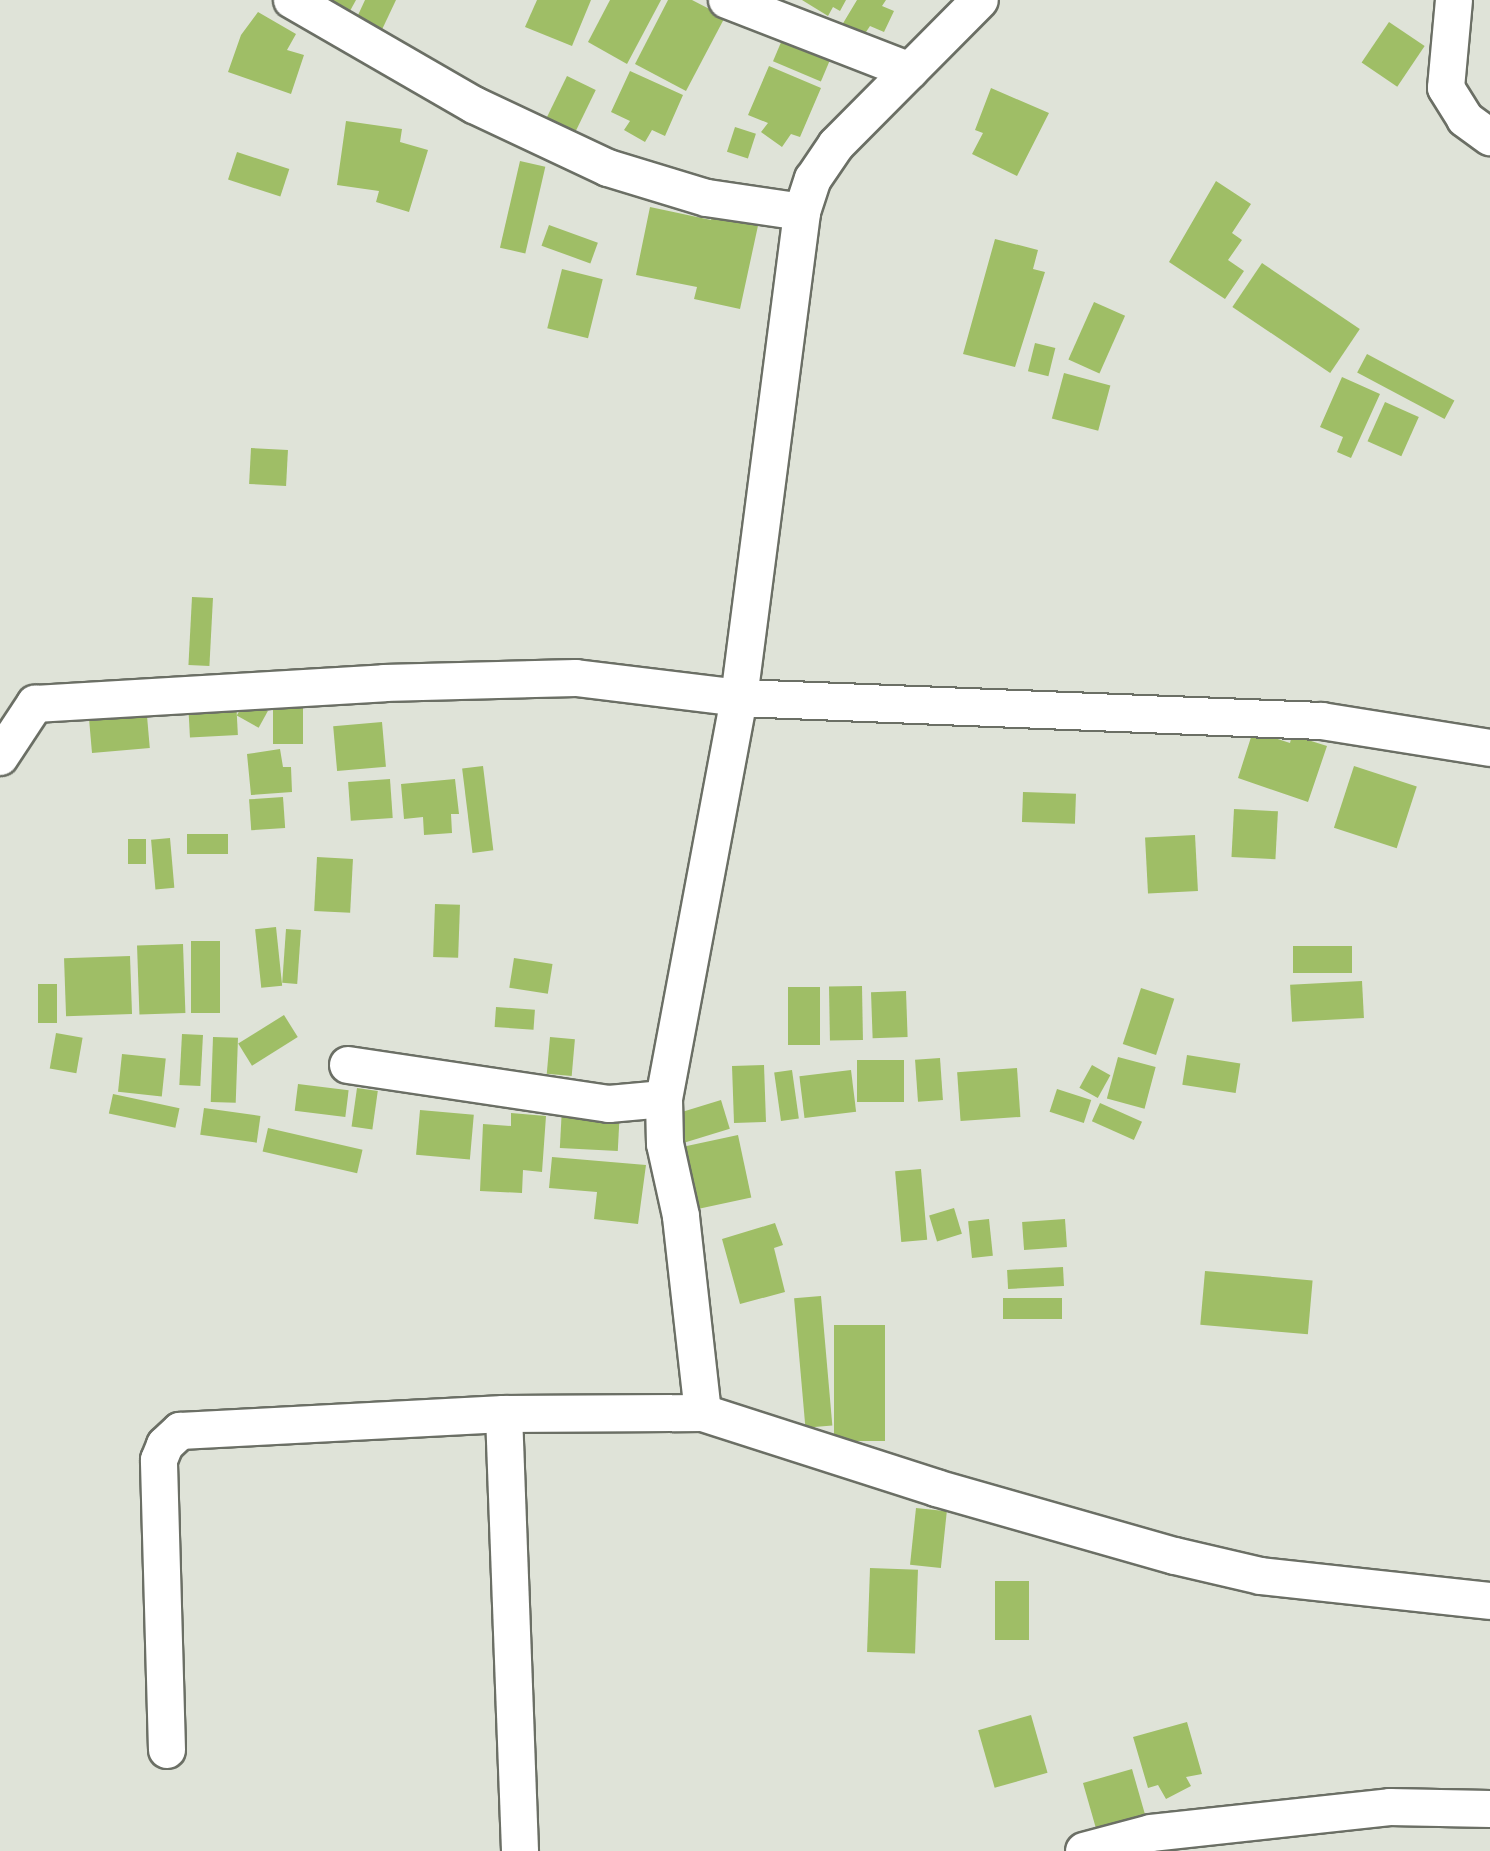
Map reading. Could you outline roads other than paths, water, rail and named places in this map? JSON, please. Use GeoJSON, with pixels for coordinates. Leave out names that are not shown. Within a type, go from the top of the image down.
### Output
{"type":"FeatureCollection","features":[{"type":"Feature","properties":{"kind":"street"},"geometry":{"type":"LineString","coordinates":[[292,0],[474,105],[608,168],[707,198],[802,212]]}},
{"type":"Feature","properties":{"kind":"street"},"geometry":{"type":"LineString","coordinates":[[727,0],[910,71]]}},
{"type":"Feature","properties":{"kind":"street"},"geometry":{"type":"LineString","coordinates":[[703,1413],[681,1216],[665,1144],[664,1099],[739,698],[802,212],[813,179],[836,145],[980,0]]}},
{"type":"Feature","properties":{"kind":"street"},"geometry":{"type":"LineString","coordinates":[[1454,0],[1446,88],[1465,119],[1490,137]]}},
{"type":"Feature","properties":{"kind":"street"},"geometry":{"type":"LineString","coordinates":[[0,757],[35,704],[384,683],[576,678],[739,698],[1322,721],[1490,748]]}},
{"type":"Feature","properties":{"kind":"street"},"geometry":{"type":"LineString","coordinates":[[348,1065],[609,1104],[664,1099]]}},
{"type":"Feature","properties":{"kind":"street"},"geometry":{"type":"LineString","coordinates":[[167,1750],[159,1460],[165,1445],[180,1431],[504,1414],[703,1413],[936,1488],[1175,1556],[1261,1576],[1490,1601]]}},
{"type":"Feature","properties":{"kind":"street"},"geometry":{"type":"LineString","coordinates":[[504,1414],[520,1851]]}},
{"type":"Feature","properties":{"kind":"street"},"geometry":{"type":"LineString","coordinates":[[1084,1851],[1151,1833],[1390,1807],[1490,1809]]}}]}
